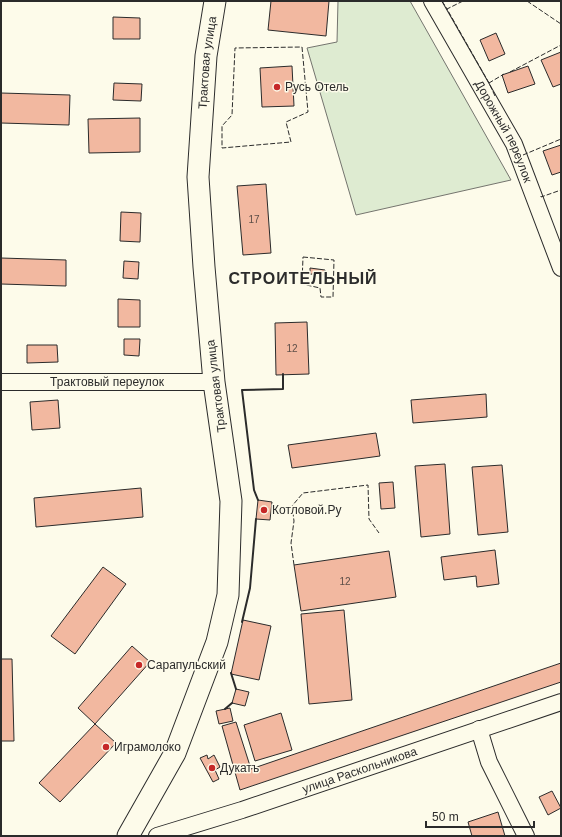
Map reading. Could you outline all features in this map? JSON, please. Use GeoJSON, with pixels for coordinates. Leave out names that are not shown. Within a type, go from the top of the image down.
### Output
{"type":"FeatureCollection","features":[{"type":"Feature","properties":{"kind":"main road","name":"Трактовая улица"},"geometry":{"type":"LineString","coordinates":[[128,836],[175,753],[217,642],[228,595],[231,501],[214,382],[198,177],[206,56],[215,1]]}},
{"type":"Feature","properties":{"kind":"street","name":"Дорожный переулок"},"geometry":{"type":"LineString","coordinates":[[432,1],[514,144],[561,268]]}},
{"type":"Feature","properties":{"kind":"street","name":"Трактовый переулок"},"geometry":{"type":"LineString","coordinates":[[1,382],[214,382]]}},
{"type":"Feature","properties":{"kind":"street","name":"улица Раскольникова"},"geometry":{"type":"LineString","coordinates":[[157,836],[242,810],[561,702]]}},
{"type":"Feature","properties":{"kind":"street"},"geometry":{"type":"LineString","coordinates":[[479,729],[489,762],[526,836]]}},
{"type":"Feature","properties":{"kind":"green space"},"geometry":{"type":"Polygon","coordinates":[[[338,1],[410,1],[511,180],[356,215],[307,48],[337,42],[338,1]]]}},
{"type":"Feature","properties":{"kind":"building"},"geometry":{"type":"Polygon","coordinates":[[[271,1],[329,1],[326,36],[268,30],[271,1]]]}},
{"type":"Feature","properties":{"kind":"building"},"geometry":{"type":"Polygon","coordinates":[[[113,17],[140,18],[140,39],[113,39],[113,17]]]}},
{"type":"Feature","properties":{"kind":"building"},"geometry":{"type":"Polygon","coordinates":[[[496,33],[505,54],[489,61],[480,40],[496,33]]]}},
{"type":"Feature","properties":{"kind":"building"},"geometry":{"type":"Polygon","coordinates":[[[561,52],[561,84],[553,87],[541,60],[561,52]]]}},
{"type":"Feature","properties":{"kind":"building"},"geometry":{"type":"Polygon","coordinates":[[[292,66],[294,106],[262,107],[260,68],[292,66]]]}},
{"type":"Feature","properties":{"kind":"building"},"geometry":{"type":"Polygon","coordinates":[[[528,66],[535,84],[508,93],[502,75],[528,66]]]}},
{"type":"Feature","properties":{"kind":"building"},"geometry":{"type":"Polygon","coordinates":[[[114,83],[142,84],[141,101],[113,100],[114,83]]]}},
{"type":"Feature","properties":{"kind":"building"},"geometry":{"type":"Polygon","coordinates":[[[1,93],[70,95],[69,125],[1,123],[1,93]]]}},
{"type":"Feature","properties":{"kind":"building"},"geometry":{"type":"Polygon","coordinates":[[[140,118],[140,152],[89,153],[88,119],[140,118]]]}},
{"type":"Feature","properties":{"kind":"building"},"geometry":{"type":"Polygon","coordinates":[[[561,145],[561,172],[552,175],[543,151],[561,145]]]}},
{"type":"Feature","properties":{"kind":"building"},"geometry":{"type":"Polygon","coordinates":[[[266,184],[271,253],[243,255],[237,186],[266,184]]]}},
{"type":"Feature","properties":{"kind":"building"},"geometry":{"type":"Polygon","coordinates":[[[121,212],[141,213],[140,242],[120,241],[121,212]]]}},
{"type":"Feature","properties":{"kind":"building"},"geometry":{"type":"Polygon","coordinates":[[[1,258],[66,260],[66,286],[1,284],[1,258]]]}},
{"type":"Feature","properties":{"kind":"building"},"geometry":{"type":"Polygon","coordinates":[[[124,261],[139,262],[138,279],[123,278],[124,261]]]}},
{"type":"Feature","properties":{"kind":"building"},"geometry":{"type":"Polygon","coordinates":[[[310,268],[325,270],[325,275],[310,274],[310,268]]]}},
{"type":"Feature","properties":{"kind":"building"},"geometry":{"type":"Polygon","coordinates":[[[118,299],[140,300],[140,327],[118,327],[118,299]]]}},
{"type":"Feature","properties":{"kind":"building"},"geometry":{"type":"Polygon","coordinates":[[[307,322],[309,374],[276,375],[275,323],[307,322]]]}},
{"type":"Feature","properties":{"kind":"building"},"geometry":{"type":"Polygon","coordinates":[[[124,339],[140,339],[139,356],[124,355],[124,339]]]}},
{"type":"Feature","properties":{"kind":"building"},"geometry":{"type":"Polygon","coordinates":[[[27,345],[57,345],[58,362],[27,363],[27,345]]]}},
{"type":"Feature","properties":{"kind":"building"},"geometry":{"type":"Polygon","coordinates":[[[486,394],[487,417],[413,423],[411,400],[486,394]]]}},
{"type":"Feature","properties":{"kind":"building"},"geometry":{"type":"Polygon","coordinates":[[[58,400],[60,428],[32,430],[30,402],[58,400]]]}},
{"type":"Feature","properties":{"kind":"building"},"geometry":{"type":"Polygon","coordinates":[[[376,433],[380,456],[292,468],[288,445],[376,433]]]}},
{"type":"Feature","properties":{"kind":"building"},"geometry":{"type":"Polygon","coordinates":[[[445,464],[450,534],[421,537],[415,466],[445,464]]]}},
{"type":"Feature","properties":{"kind":"building"},"geometry":{"type":"Polygon","coordinates":[[[502,465],[508,532],[478,535],[472,467],[502,465]]]}},
{"type":"Feature","properties":{"kind":"building"},"geometry":{"type":"Polygon","coordinates":[[[393,482],[395,508],[381,509],[379,483],[393,482]]]}},
{"type":"Feature","properties":{"kind":"building"},"geometry":{"type":"Polygon","coordinates":[[[141,488],[143,517],[36,527],[34,498],[141,488]]]}},
{"type":"Feature","properties":{"kind":"building","name":"Котловой.Ру"},"geometry":{"type":"Polygon","coordinates":[[[258,500],[272,502],[270,520],[256,519],[258,500]]]}},
{"type":"Feature","properties":{"kind":"building"},"geometry":{"type":"Polygon","coordinates":[[[495,550],[499,584],[477,587],[476,576],[444,580],[441,557],[495,550]]]}},
{"type":"Feature","properties":{"kind":"building"},"geometry":{"type":"Polygon","coordinates":[[[389,551],[396,597],[301,611],[294,565],[389,551]]]}},
{"type":"Feature","properties":{"kind":"building"},"geometry":{"type":"Polygon","coordinates":[[[103,567],[126,584],[75,654],[51,636],[103,567]]]}},
{"type":"Feature","properties":{"kind":"building"},"geometry":{"type":"Polygon","coordinates":[[[344,610],[352,700],[309,704],[301,614],[344,610]]]}},
{"type":"Feature","properties":{"kind":"building"},"geometry":{"type":"Polygon","coordinates":[[[243,620],[271,626],[259,680],[231,674],[243,620]]]}},
{"type":"Feature","properties":{"kind":"building"},"geometry":{"type":"Polygon","coordinates":[[[132,646],[150,662],[95,724],[78,708],[132,646]]]}},
{"type":"Feature","properties":{"kind":"building"},"geometry":{"type":"Polygon","coordinates":[[[1,659],[12,659],[14,741],[1,741],[1,659]]]}},
{"type":"Feature","properties":{"kind":"building"},"geometry":{"type":"Polygon","coordinates":[[[561,663],[561,682],[240,790],[222,726],[236,722],[251,769],[561,663]]]}},
{"type":"Feature","properties":{"kind":"building"},"geometry":{"type":"Polygon","coordinates":[[[236,689],[249,692],[245,706],[232,703],[236,689]]]}},
{"type":"Feature","properties":{"kind":"building"},"geometry":{"type":"Polygon","coordinates":[[[230,708],[233,721],[219,724],[216,711],[230,708]]]}},
{"type":"Feature","properties":{"kind":"building"},"geometry":{"type":"Polygon","coordinates":[[[281,713],[292,750],[255,761],[244,725],[281,713]]]}},
{"type":"Feature","properties":{"kind":"building"},"geometry":{"type":"Polygon","coordinates":[[[95,724],[116,743],[60,802],[39,783],[95,724]]]}},
{"type":"Feature","properties":{"kind":"building","name":"Дукатъ"},"geometry":{"type":"Polygon","coordinates":[[[207,755],[208,759],[214,755],[220,767],[215,770],[219,779],[213,782],[200,758],[207,755]]]}},
{"type":"Feature","properties":{"kind":"building"},"geometry":{"type":"Polygon","coordinates":[[[552,791],[561,808],[548,815],[539,797],[552,791]]]}},
{"type":"Feature","properties":{"kind":"building"},"geometry":{"type":"Polygon","coordinates":[[[498,812],[505,836],[472,836],[468,822],[498,812]]]}},
{"type":"Feature","properties":{"kind":"fence"},"geometry":{"type":"LineString","coordinates":[[442,1],[447,9]]}},
{"type":"Feature","properties":{"kind":"fence"},"geometry":{"type":"LineString","coordinates":[[463,1],[447,9],[489,83],[490,82]]}},
{"type":"Feature","properties":{"kind":"fence"},"geometry":{"type":"LineString","coordinates":[[527,1],[561,24]]}},
{"type":"Feature","properties":{"kind":"fence"},"geometry":{"type":"LineString","coordinates":[[510,72],[561,45]]}},
{"type":"Feature","properties":{"kind":"fence"},"geometry":{"type":"LineString","coordinates":[[302,47],[308,112],[286,122],[291,142],[222,148],[222,126],[232,115],[235,48],[302,47]]}},
{"type":"Feature","properties":{"kind":"fence"},"geometry":{"type":"LineString","coordinates":[[495,96],[489,83],[504,74]]}},
{"type":"Feature","properties":{"kind":"fence"},"geometry":{"type":"LineString","coordinates":[[523,155],[561,139]]}},
{"type":"Feature","properties":{"kind":"fence"},"geometry":{"type":"LineString","coordinates":[[541,196],[561,190]]}},
{"type":"Feature","properties":{"kind":"fence"},"geometry":{"type":"LineString","coordinates":[[303,257],[334,260],[333,297],[321,297],[320,288],[302,284],[303,257]]}},
{"type":"Feature","properties":{"kind":"fence"},"geometry":{"type":"LineString","coordinates":[[294,565],[291,543],[294,521],[292,506],[303,493],[368,485],[369,519],[379,533]]}},
{"type":"Feature","properties":{"kind":"wall"},"geometry":{"type":"LineString","coordinates":[[258,500],[254,490],[242,390],[283,389],[283,374]]}},
{"type":"Feature","properties":{"kind":"wall"},"geometry":{"type":"LineString","coordinates":[[242,622],[250,588],[256,519]]}},
{"type":"Feature","properties":{"kind":"wall"},"geometry":{"type":"LineString","coordinates":[[231,673],[236,689]]}},
{"type":"Feature","properties":{"kind":"wall"},"geometry":{"type":"LineString","coordinates":[[225,709],[232,703]]}},
{"type":"Feature","properties":{"kind":"place","name":"Русь Отель"},"geometry":{"type":"Point","coordinates":[277,87]}},
{"type":"Feature","properties":{"kind":"place","name":"Котловой.Ру"},"geometry":{"type":"Point","coordinates":[264,510]}},
{"type":"Feature","properties":{"kind":"place","name":"Сарапульский"},"geometry":{"type":"Point","coordinates":[139,665]}},
{"type":"Feature","properties":{"kind":"place","name":"Играмолоко"},"geometry":{"type":"Point","coordinates":[106,747]}},
{"type":"Feature","properties":{"kind":"place","name":"Дукатъ"},"geometry":{"type":"Point","coordinates":[212,768]}},
{"type":"Feature","properties":{"kind":"district","name":"СТРОИТЕЛЬНЫЙ"},"geometry":{"type":"Point","coordinates":[303,278]}}]}
